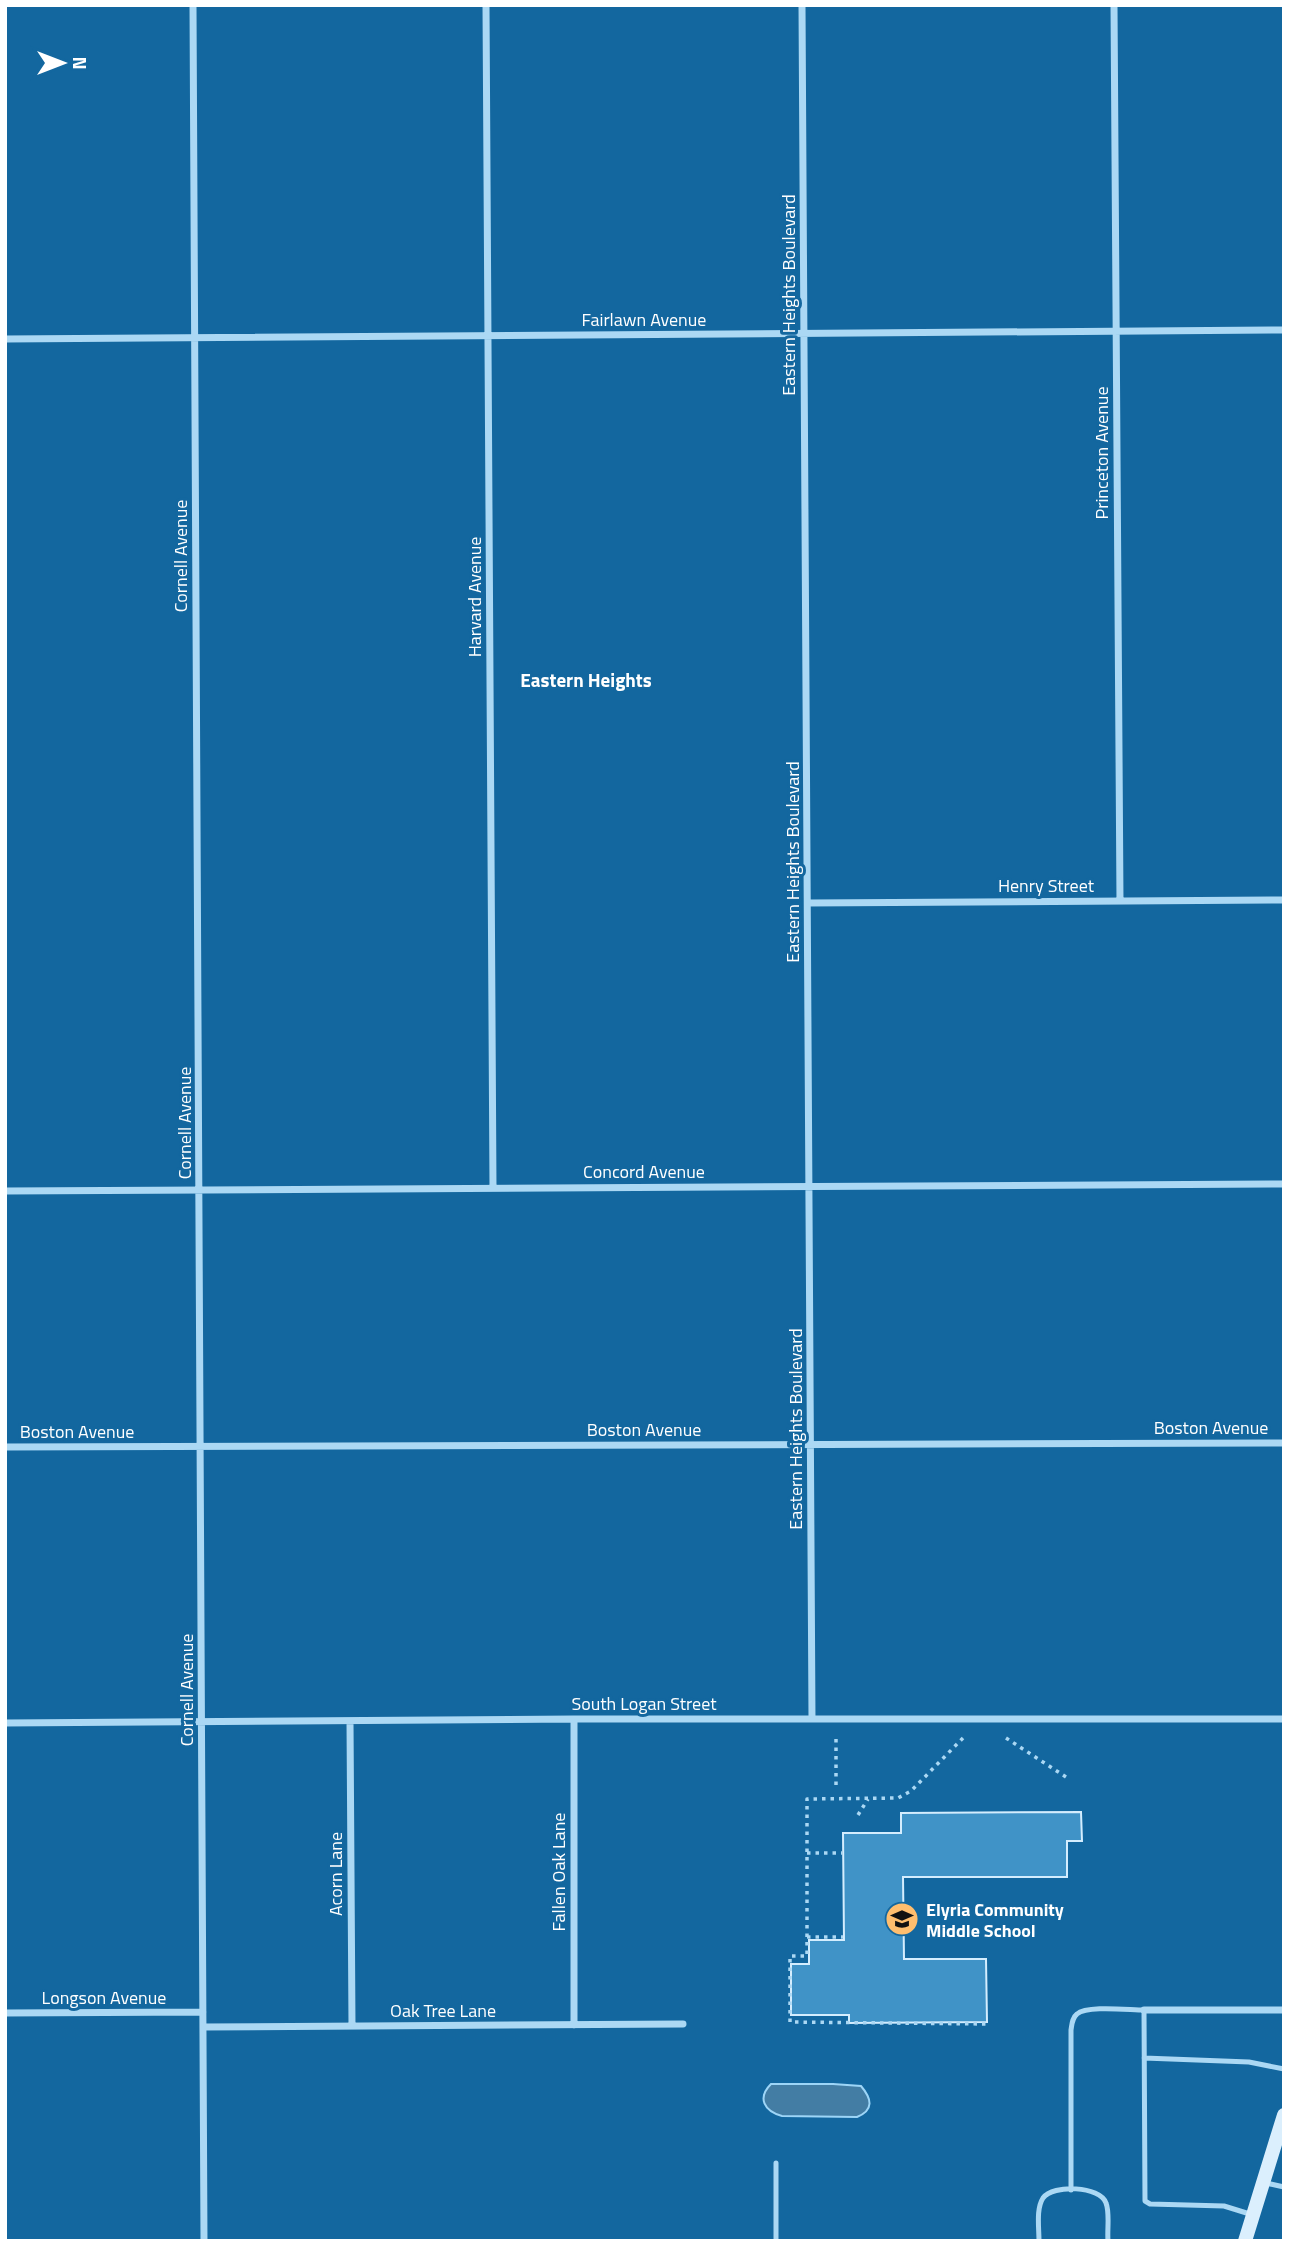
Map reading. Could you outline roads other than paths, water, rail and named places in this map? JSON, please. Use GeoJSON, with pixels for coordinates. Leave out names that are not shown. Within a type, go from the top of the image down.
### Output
{"type":"FeatureCollection","features":[{"type":"Feature","properties":{"kind":"street","name":"Cornell Avenue"},"geometry":{"type":"LineString","coordinates":[[193,5],[204,2241]]}},
{"type":"Feature","properties":{"kind":"street","name":"Harvard Avenue"},"geometry":{"type":"LineString","coordinates":[[486,5],[493,1188]]}},
{"type":"Feature","properties":{"kind":"street","name":"Eastern Heights Boulevard"},"geometry":{"type":"LineString","coordinates":[[802,5],[812,1719]]}},
{"type":"Feature","properties":{"kind":"street","name":"Princeton Avenue"},"geometry":{"type":"LineString","coordinates":[[1114,5],[1120,901]]}},
{"type":"Feature","properties":{"kind":"street","name":"Fairlawn Avenue"},"geometry":{"type":"LineString","coordinates":[[5,339],[1284,330]]}},
{"type":"Feature","properties":{"kind":"street","name":"Henry Street"},"geometry":{"type":"LineString","coordinates":[[808,903],[1284,900]]}},
{"type":"Feature","properties":{"kind":"street","name":"Concord Avenue"},"geometry":{"type":"LineString","coordinates":[[5,1191],[1284,1184]]}},
{"type":"Feature","properties":{"kind":"street","name":"Boston Avenue"},"geometry":{"type":"LineString","coordinates":[[5,1447],[1284,1443]]}},
{"type":"Feature","properties":{"kind":"street","name":"South Logan Street"},"geometry":{"type":"LineString","coordinates":[[5,1723],[1284,1718]]}},
{"type":"Feature","properties":{"kind":"street","name":"Fallen Oak Lane"},"geometry":{"type":"LineString","coordinates":[[573,2025],[574,1719]]}},
{"type":"Feature","properties":{"kind":"street","name":"Acorn Lane"},"geometry":{"type":"LineString","coordinates":[[350,1721],[352,2026]]}},
{"type":"Feature","properties":{"kind":"street"},"geometry":{"type":"LineString","coordinates":[[1144,2010],[1284,2010]]}},
{"type":"Feature","properties":{"kind":"street","name":"Longson Avenue"},"geometry":{"type":"LineString","coordinates":[[5,2013],[203,2012]]}},
{"type":"Feature","properties":{"kind":"street","name":"Oak Tree Lane"},"geometry":{"type":"LineString","coordinates":[[203,2026],[683,2024]]}},
{"type":"Feature","properties":{"kind":"street"},"geometry":{"type":"LineString","coordinates":[[1245,2241],[1284,2115]]}},
{"type":"Feature","properties":{"kind":"lane"},"geometry":{"type":"LineString","coordinates":[[1071,2190],[1071,2030],[1077,2014],[1086,2010],[1144,2010],[1145,2201],[1150,2204],[1224,2206],[1253,2215]]}},
{"type":"Feature","properties":{"kind":"lane"},"geometry":{"type":"LineString","coordinates":[[1144,2058],[1249,2062],[1284,2069]]}},
{"type":"Feature","properties":{"kind":"lane"},"geometry":{"type":"LineString","coordinates":[[776,2163],[776,2241]]}},
{"type":"Feature","properties":{"kind":"lane"},"geometry":{"type":"LineString","coordinates":[[1263,2182],[1284,2187]]}},
{"type":"Feature","properties":{"kind":"lane"},"geometry":{"type":"LineString","coordinates":[[1039,2241],[1039,2206],[1045,2195],[1054,2190],[1091,2190],[1102,2195],[1107,2204],[1108,2241]]}},
{"type":"Feature","properties":{"kind":"water"},"geometry":{"type":"Polygon","coordinates":[[[771,2084],[861,2086],[870,2104],[863,2114],[857,2117],[782,2116],[771,2111],[764,2103],[764,2094],[771,2084]]]}},
{"type":"Feature","properties":{"kind":"place","name":"Elyria Community Middle School"},"geometry":{"type":"Point","coordinates":[902,1919]}},
{"type":"Feature","properties":{"kind":"district","name":"Eastern Heights"},"geometry":{"type":"Point","coordinates":[586,679]}}]}
